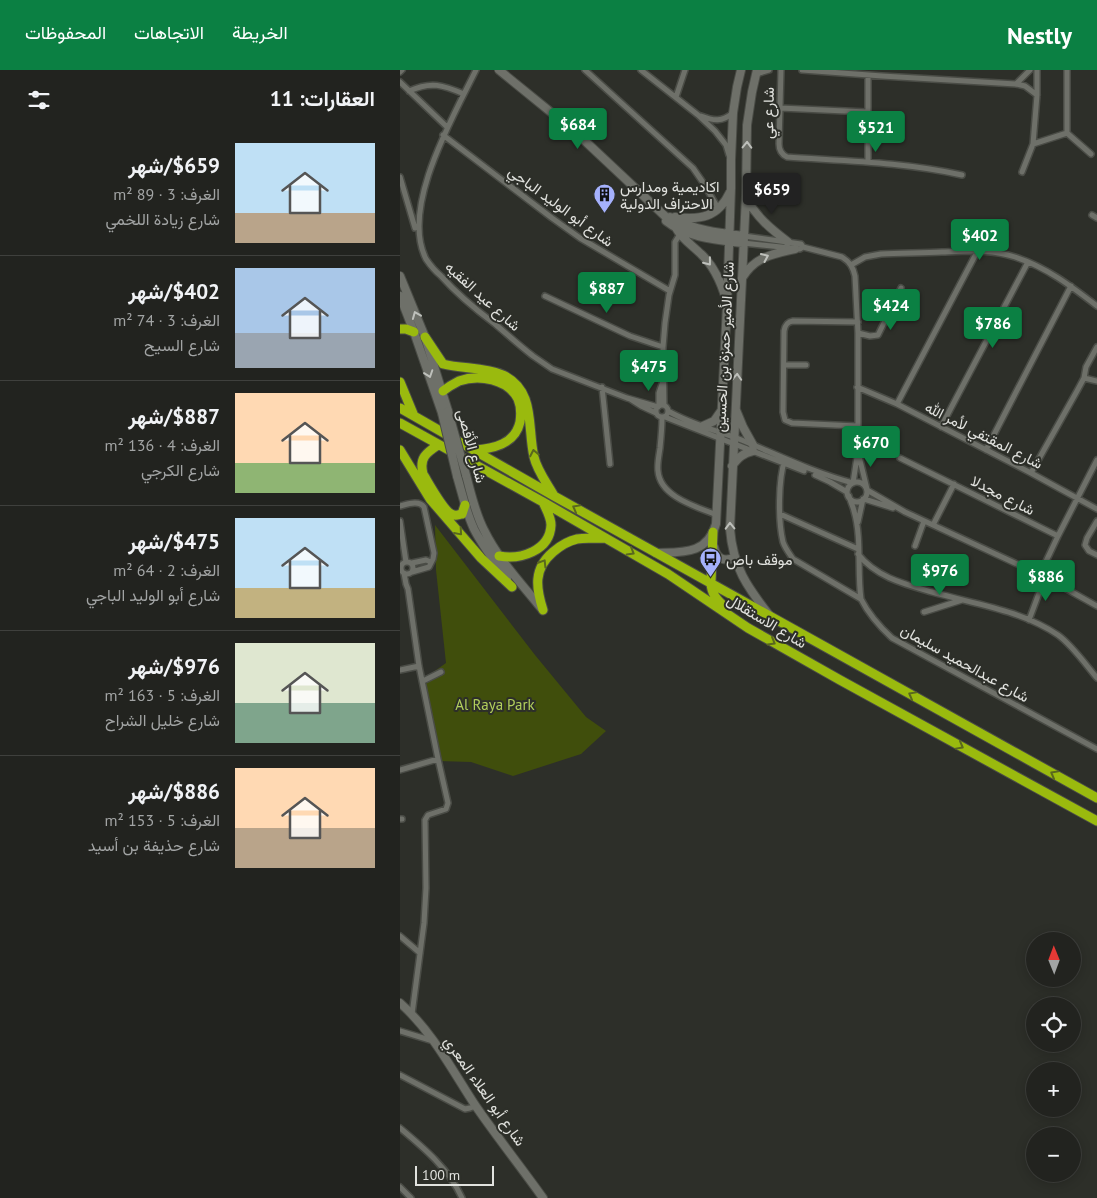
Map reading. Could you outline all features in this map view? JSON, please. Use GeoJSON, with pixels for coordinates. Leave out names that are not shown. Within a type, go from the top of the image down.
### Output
{"type":"FeatureCollection","features":[{"type":"Feature","properties":{"kind":"highway"},"geometry":{"type":"LineString","coordinates":[[400,329],[414,332]]}},
{"type":"Feature","properties":{"kind":"highway"},"geometry":{"type":"LineString","coordinates":[[425,337],[443,364],[496,373],[518,386],[523,393],[528,407],[534,457],[539,472],[554,496]]}},
{"type":"Feature","properties":{"kind":"highway"},"geometry":{"type":"LineString","coordinates":[[443,391],[452,385],[470,378],[493,380],[504,384],[518,400],[520,418],[515,434],[506,443],[487,449],[473,450]]}},
{"type":"Feature","properties":{"kind":"highway"},"geometry":{"type":"LineString","coordinates":[[400,382],[414,416]]}},
{"type":"Feature","properties":{"kind":"highway","name":"شارع الاستقلال"},"geometry":{"type":"LineString","coordinates":[[400,408],[770,616],[824,642],[1097,798]]}},
{"type":"Feature","properties":{"kind":"highway","name":"شارع الاستقلال"},"geometry":{"type":"LineString","coordinates":[[400,423],[668,574],[748,628],[1097,821]]}},
{"type":"Feature","properties":{"kind":"highway"},"geometry":{"type":"LineString","coordinates":[[438,445],[426,454],[423,459],[423,474],[451,515],[462,514],[465,505]]}},
{"type":"Feature","properties":{"kind":"highway"},"geometry":{"type":"LineString","coordinates":[[400,450],[430,499],[481,558],[512,587]]}},
{"type":"Feature","properties":{"kind":"highway"},"geometry":{"type":"LineString","coordinates":[[499,556],[516,558],[535,551],[543,544],[550,532],[551,524],[543,502]]}},
{"type":"Feature","properties":{"kind":"highway"},"geometry":{"type":"LineString","coordinates":[[713,532],[711,590],[714,596],[728,610],[731,617]]}},
{"type":"Feature","properties":{"kind":"highway"},"geometry":{"type":"LineString","coordinates":[[543,610],[539,598],[537,580],[539,570],[549,555],[565,543],[575,540],[605,538]]}},
{"type":"Feature","properties":{"kind":"main road"},"geometry":{"type":"LineString","coordinates":[[499,70],[585,141],[668,217],[701,230],[729,238]]}},
{"type":"Feature","properties":{"kind":"main road","name":"شارع الأمير حمزة بن الحسين"},"geometry":{"type":"LineString","coordinates":[[713,532],[716,524],[722,410],[733,113],[741,70]]}},
{"type":"Feature","properties":{"kind":"main road","name":"شارع الأمير حمزة بن الحسين"},"geometry":{"type":"LineString","coordinates":[[757,72],[748,116],[730,529],[734,557],[740,572],[747,585],[770,616]]}},
{"type":"Feature","properties":{"kind":"main road"},"geometry":{"type":"LineString","coordinates":[[668,217],[697,218],[706,216],[718,208],[728,196],[731,188]]}},
{"type":"Feature","properties":{"kind":"main road"},"geometry":{"type":"LineString","coordinates":[[746,196],[762,221],[788,242]]}},
{"type":"Feature","properties":{"kind":"main road"},"geometry":{"type":"LineString","coordinates":[[668,217],[667,222],[712,267],[720,281],[727,305]]}},
{"type":"Feature","properties":{"kind":"main road"},"geometry":{"type":"LineString","coordinates":[[678,231],[696,235],[744,240]]}},
{"type":"Feature","properties":{"kind":"main road"},"geometry":{"type":"LineString","coordinates":[[742,278],[752,265],[762,258],[778,252],[799,248]]}},
{"type":"Feature","properties":{"kind":"main road","name":"شارع الأقصى"},"geometry":{"type":"LineString","coordinates":[[400,276],[425,337],[443,391],[445,412]]}},
{"type":"Feature","properties":{"kind":"main road","name":"شارع الأقصى"},"geometry":{"type":"LineString","coordinates":[[400,296],[445,412],[461,475],[465,505],[472,525],[512,587]]}},
{"type":"Feature","properties":{"kind":"main road"},"geometry":{"type":"LineString","coordinates":[[732,466],[740,456],[753,448],[736,408]]}},
{"type":"Feature","properties":{"kind":"main road"},"geometry":{"type":"LineString","coordinates":[[703,426],[714,421],[722,410]]}},
{"type":"Feature","properties":{"kind":"main road","name":"شارع الأقصى"},"geometry":{"type":"LineString","coordinates":[[461,475],[483,529],[499,556],[543,610]]}},
{"type":"Feature","properties":{"kind":"main road"},"geometry":{"type":"LineString","coordinates":[[713,532],[715,552],[718,556],[725,560],[730,560],[734,557]]}},
{"type":"Feature","properties":{"kind":"main road"},"geometry":{"type":"LineString","coordinates":[[656,553],[684,552],[696,549],[713,532]]}},
{"type":"Feature","properties":{"kind":"main road","name":"شارع أبو العلاء المعري"},"geometry":{"type":"LineString","coordinates":[[400,1003],[412,1014],[432,1040],[476,1106],[543,1198]]}},
{"type":"Feature","properties":{"kind":"street","name":"شارع عيد الفقيه"},"geometry":{"type":"LineString","coordinates":[[476,70],[447,126],[425,180],[418,214],[417,236],[420,246],[431,265],[453,290],[545,365],[627,398],[656,413]]}},
{"type":"Feature","properties":{"kind":"street"},"geometry":{"type":"LineString","coordinates":[[585,70],[693,168],[718,208]]}},
{"type":"Feature","properties":{"kind":"street"},"geometry":{"type":"LineString","coordinates":[[641,70],[698,115],[715,131],[726,145],[731,160]]}},
{"type":"Feature","properties":{"kind":"street"},"geometry":{"type":"LineString","coordinates":[[676,97],[686,70]]}},
{"type":"Feature","properties":{"kind":"street"},"geometry":{"type":"LineString","coordinates":[[757,72],[769,70]]}},
{"type":"Feature","properties":{"kind":"street","name":"شارع عي"},"geometry":{"type":"LineString","coordinates":[[781,70],[779,148],[783,155],[787,157],[914,166],[962,175]]}},
{"type":"Feature","properties":{"kind":"street"},"geometry":{"type":"LineString","coordinates":[[802,70],[868,75],[882,73],[1016,84],[1030,89],[1038,95]]}},
{"type":"Feature","properties":{"kind":"street"},"geometry":{"type":"LineString","coordinates":[[934,70],[934,78]]}},
{"type":"Feature","properties":{"kind":"street"},"geometry":{"type":"LineString","coordinates":[[1016,84],[1030,70]]}},
{"type":"Feature","properties":{"kind":"street"},"geometry":{"type":"LineString","coordinates":[[1022,172],[1033,144],[1038,95],[1037,70]]}},
{"type":"Feature","properties":{"kind":"street"},"geometry":{"type":"LineString","coordinates":[[1067,70],[1067,133],[1092,154]]}},
{"type":"Feature","properties":{"kind":"street"},"geometry":{"type":"LineString","coordinates":[[868,75],[868,162]]}},
{"type":"Feature","properties":{"kind":"street"},"geometry":{"type":"LineString","coordinates":[[400,82],[447,126]]}},
{"type":"Feature","properties":{"kind":"street"},"geometry":{"type":"LineString","coordinates":[[409,91],[434,85],[464,94]]}},
{"type":"Feature","properties":{"kind":"street"},"geometry":{"type":"LineString","coordinates":[[400,91],[404,87]]}},
{"type":"Feature","properties":{"kind":"street"},"geometry":{"type":"LineString","coordinates":[[780,108],[867,112]]}},
{"type":"Feature","properties":{"kind":"street"},"geometry":{"type":"LineString","coordinates":[[698,115],[712,120],[724,120],[733,113]]}},
{"type":"Feature","properties":{"kind":"street"},"geometry":{"type":"LineString","coordinates":[[1033,144],[1067,133]]}},
{"type":"Feature","properties":{"kind":"street","name":"شارع أبو الوليد الباجي"},"geometry":{"type":"LineString","coordinates":[[443,135],[580,238],[670,291]]}},
{"type":"Feature","properties":{"kind":"street"},"geometry":{"type":"LineString","coordinates":[[400,177],[417,236]]}},
{"type":"Feature","properties":{"kind":"street"},"geometry":{"type":"LineString","coordinates":[[678,231],[675,242],[675,275],[670,291],[666,317],[660,406],[656,413],[659,416],[693,425],[733,440],[821,477],[848,494],[854,501],[864,499],[905,512]]}},
{"type":"Feature","properties":{"kind":"street"},"geometry":{"type":"LineString","coordinates":[[744,240],[801,244],[799,248]]}},
{"type":"Feature","properties":{"kind":"street"},"geometry":{"type":"LineString","coordinates":[[744,240],[799,248],[842,257],[851,265],[856,276],[858,452],[867,490],[857,525]]}},
{"type":"Feature","properties":{"kind":"street"},"geometry":{"type":"LineString","coordinates":[[851,265],[865,257],[881,254],[978,250],[1013,256],[1028,262],[1058,277],[1097,306]]}},
{"type":"Feature","properties":{"kind":"street"},"geometry":{"type":"LineString","coordinates":[[897,404],[978,250]]}},
{"type":"Feature","properties":{"kind":"street"},"geometry":{"type":"LineString","coordinates":[[941,427],[1028,262]]}},
{"type":"Feature","properties":{"kind":"street"},"geometry":{"type":"LineString","coordinates":[[986,450],[1071,286]]}},
{"type":"Feature","properties":{"kind":"street"},"geometry":{"type":"LineString","coordinates":[[858,333],[870,336],[878,335],[901,288]]}},
{"type":"Feature","properties":{"kind":"street"},"geometry":{"type":"LineString","coordinates":[[545,296],[630,336],[663,347]]}},
{"type":"Feature","properties":{"kind":"street"},"geometry":{"type":"LineString","coordinates":[[857,426],[792,424],[785,420],[783,412],[785,326],[790,322],[858,322]]}},
{"type":"Feature","properties":{"kind":"street"},"geometry":{"type":"LineString","coordinates":[[1031,473],[1084,378],[1086,367],[1097,347]]}},
{"type":"Feature","properties":{"kind":"street"},"geometry":{"type":"LineString","coordinates":[[784,365],[806,365]]}},
{"type":"Feature","properties":{"kind":"street"},"geometry":{"type":"LineString","coordinates":[[1084,378],[1097,381]]}},
{"type":"Feature","properties":{"kind":"street","name":"شارع المقتفي لأمر الله"},"geometry":{"type":"LineString","coordinates":[[857,387],[897,404],[1097,509]]}},
{"type":"Feature","properties":{"kind":"street"},"geometry":{"type":"LineString","coordinates":[[602,388],[610,464]]}},
{"type":"Feature","properties":{"kind":"street","name":"شارع عيد الفقيه"},"geometry":{"type":"LineString","coordinates":[[627,398],[660,406]]}},
{"type":"Feature","properties":{"kind":"street"},"geometry":{"type":"LineString","coordinates":[[660,406],[667,408],[668,411],[693,425],[703,426],[720,435]]}},
{"type":"Feature","properties":{"kind":"street"},"geometry":{"type":"LineString","coordinates":[[668,411],[664,417],[661,439],[658,470],[660,482],[672,495],[716,515]]}},
{"type":"Feature","properties":{"kind":"street"},"geometry":{"type":"LineString","coordinates":[[858,452],[853,483],[849,487],[848,494],[857,525],[861,599]]}},
{"type":"Feature","properties":{"kind":"street","name":"شارع مجدلا"},"geometry":{"type":"LineString","coordinates":[[900,458],[1058,536]]}},
{"type":"Feature","properties":{"kind":"street"},"geometry":{"type":"LineString","coordinates":[[1029,620],[1042,576],[1058,536],[1097,460]]}},
{"type":"Feature","properties":{"kind":"street"},"geometry":{"type":"LineString","coordinates":[[784,461],[824,475],[853,483],[861,483],[867,490],[905,512],[1042,576],[1097,606]]}},
{"type":"Feature","properties":{"kind":"street","name":"شارع عبدالحميد سليمان"},"geometry":{"type":"LineString","coordinates":[[784,461],[780,490],[781,528],[786,550],[793,559],[861,599],[866,610],[892,638],[1097,749]]}},
{"type":"Feature","properties":{"kind":"street"},"geometry":{"type":"LineString","coordinates":[[933,525],[954,484]]}},
{"type":"Feature","properties":{"kind":"street"},"geometry":{"type":"LineString","coordinates":[[400,506],[422,504],[434,553],[429,567],[406,573]]}},
{"type":"Feature","properties":{"kind":"street"},"geometry":{"type":"LineString","coordinates":[[780,514],[858,551],[868,564],[879,573],[896,581],[1029,620],[1067,642],[1097,678]]}},
{"type":"Feature","properties":{"kind":"street"},"geometry":{"type":"LineString","coordinates":[[400,521],[405,563]]}},
{"type":"Feature","properties":{"kind":"street"},"geometry":{"type":"LineString","coordinates":[[915,546],[924,521]]}},
{"type":"Feature","properties":{"kind":"street"},"geometry":{"type":"LineString","coordinates":[[1097,521],[1085,545],[1089,551],[1097,555]]}},
{"type":"Feature","properties":{"kind":"street"},"geometry":{"type":"LineString","coordinates":[[412,1014],[424,923],[426,888],[425,820],[428,816],[446,809],[448,804],[419,666],[406,573],[401,568],[405,563],[426,560],[431,562]]}},
{"type":"Feature","properties":{"kind":"street"},"geometry":{"type":"LineString","coordinates":[[405,563],[414,567],[406,573]]}},
{"type":"Feature","properties":{"kind":"street"},"geometry":{"type":"LineString","coordinates":[[924,612],[962,600]]}},
{"type":"Feature","properties":{"kind":"street"},"geometry":{"type":"LineString","coordinates":[[400,670],[419,666]]}},
{"type":"Feature","properties":{"kind":"street"},"geometry":{"type":"LineString","coordinates":[[423,681],[441,672]]}},
{"type":"Feature","properties":{"kind":"street"},"geometry":{"type":"LineString","coordinates":[[400,770],[438,759]]}},
{"type":"Feature","properties":{"kind":"street"},"geometry":{"type":"LineString","coordinates":[[400,936],[420,953]]}},
{"type":"Feature","properties":{"kind":"street"},"geometry":{"type":"LineString","coordinates":[[400,1032],[432,1040]]}},
{"type":"Feature","properties":{"kind":"street"},"geometry":{"type":"LineString","coordinates":[[400,1075],[465,1109],[476,1106]]}},
{"type":"Feature","properties":{"kind":"street"},"geometry":{"type":"LineString","coordinates":[[400,1128],[437,1162],[462,1198]]}},
{"type":"Feature","properties":{"kind":"street"},"geometry":{"type":"LineString","coordinates":[[400,1187],[411,1198]]}},
{"type":"Feature","properties":{"kind":"green space","name":"Al Raya Park"},"geometry":{"type":"Polygon","coordinates":[[[435,525],[535,655],[586,717],[606,731],[581,754],[513,776],[471,762],[439,761],[422,680],[446,663],[436,570],[435,525]]]}},
{"type":"Feature","properties":{"kind":"place","name":"اكاديمية ومدارس الاحتراف الدولية"},"geometry":{"type":"Point","coordinates":[604,214]}},
{"type":"Feature","properties":{"kind":"place","name":"موقف باص"},"geometry":{"type":"Point","coordinates":[710,578]}}]}
